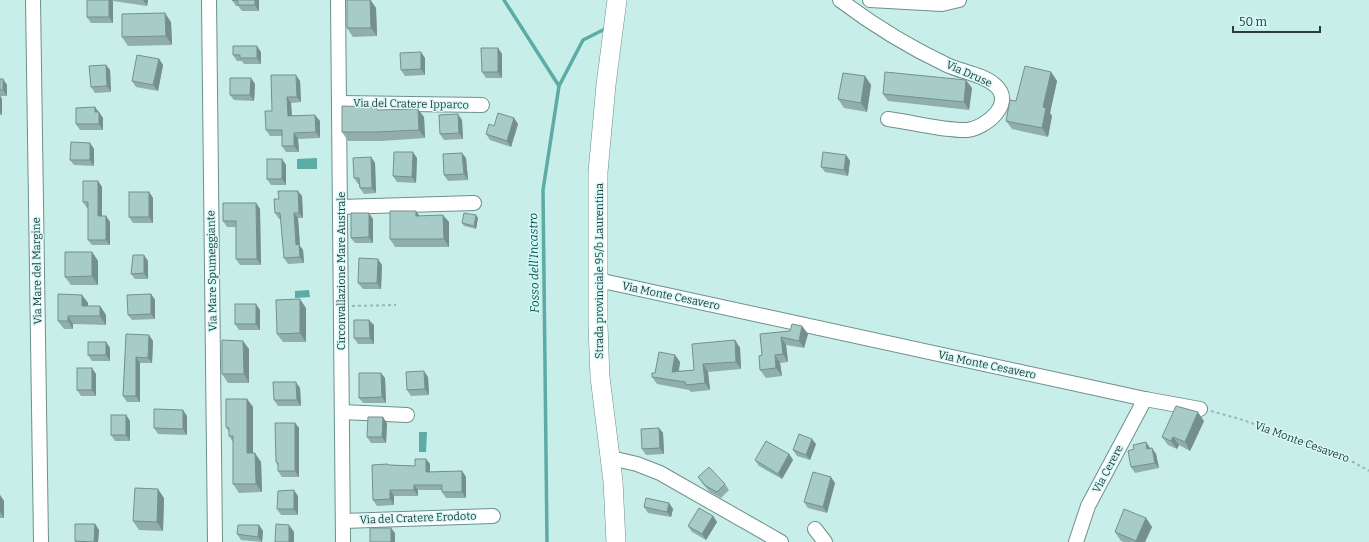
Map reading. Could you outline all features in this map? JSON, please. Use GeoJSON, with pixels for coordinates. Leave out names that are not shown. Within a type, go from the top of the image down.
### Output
{"type":"FeatureCollection","features":[{"type":"Feature","properties":{"kind":"main road","name":"Strada provinciale 95/b Laurentina"},"geometry":{"type":"LineString","coordinates":[[616,542],[611,458],[600,377],[598,326],[598,172],[606,85],[617,0]]}},
{"type":"Feature","properties":{"kind":"street","name":"Via Mare del Margine"},"geometry":{"type":"LineString","coordinates":[[33,0],[41,542]]}},
{"type":"Feature","properties":{"kind":"street","name":"Via Mare Spumeggiante"},"geometry":{"type":"LineString","coordinates":[[209,0],[215,542]]}},
{"type":"Feature","properties":{"kind":"street","name":"Circonvallazione Mare Australe"},"geometry":{"type":"LineString","coordinates":[[338,0],[343,542]]}},
{"type":"Feature","properties":{"kind":"street","name":"Via Druse"},"geometry":{"type":"LineString","coordinates":[[840,0],[871,24],[957,70],[990,81],[998,88],[1002,97],[1000,106],[993,117],[983,125],[975,128],[956,130],[888,119]]}},
{"type":"Feature","properties":{"kind":"street"},"geometry":{"type":"LineString","coordinates":[[870,0],[942,4],[959,0]]}},
{"type":"Feature","properties":{"kind":"street","name":"Via del Cratere Ipparco"},"geometry":{"type":"LineString","coordinates":[[340,103],[482,105]]}},
{"type":"Feature","properties":{"kind":"street"},"geometry":{"type":"LineString","coordinates":[[340,207],[474,203]]}},
{"type":"Feature","properties":{"kind":"street","name":"Via Monte Cesavero"},"geometry":{"type":"LineString","coordinates":[[598,280],[1146,399],[1200,409]]}},
{"type":"Feature","properties":{"kind":"street","name":"Via Cerere"},"geometry":{"type":"LineString","coordinates":[[1076,542],[1085,511],[1146,399]]}},
{"type":"Feature","properties":{"kind":"street"},"geometry":{"type":"LineString","coordinates":[[342,412],[407,415]]}},
{"type":"Feature","properties":{"kind":"street"},"geometry":{"type":"LineString","coordinates":[[611,458],[637,464],[660,473],[781,542]]}},
{"type":"Feature","properties":{"kind":"street","name":"Via del Cratere Erodoto"},"geometry":{"type":"LineString","coordinates":[[343,521],[493,516]]}},
{"type":"Feature","properties":{"kind":"street"},"geometry":{"type":"LineString","coordinates":[[815,529],[825,542]]}},
{"type":"Feature","properties":{"kind":"path"},"geometry":{"type":"LineString","coordinates":[[341,307],[396,305]]}},
{"type":"Feature","properties":{"kind":"path","name":"Via Monte Cesavero"},"geometry":{"type":"LineString","coordinates":[[1200,409],[1234,417],[1334,452],[1356,462],[1369,471]]}},
{"type":"Feature","properties":{"kind":"water"},"geometry":{"type":"Polygon","coordinates":[[[317,158],[317,169],[297,169],[297,159],[317,158]]]}},
{"type":"Feature","properties":{"kind":"water"},"geometry":{"type":"Polygon","coordinates":[[[309,290],[310,297],[295,298],[295,291],[309,290]]]}},
{"type":"Feature","properties":{"kind":"water"},"geometry":{"type":"Polygon","coordinates":[[[419,432],[427,432],[426,452],[419,452],[419,432]]]}},
{"type":"Feature","properties":{"kind":"building"},"geometry":{"type":"Polygon","coordinates":[[[87,0],[109,0],[109,17],[87,17],[87,0]]]}},
{"type":"Feature","properties":{"kind":"building"},"geometry":{"type":"Polygon","coordinates":[[[232,0],[255,0],[255,5],[238,5],[238,1],[232,0]]]}},
{"type":"Feature","properties":{"kind":"building"},"geometry":{"type":"Polygon","coordinates":[[[347,0],[370,0],[371,28],[347,28],[347,0]]]}},
{"type":"Feature","properties":{"kind":"building"},"geometry":{"type":"Polygon","coordinates":[[[165,13],[166,36],[122,37],[122,14],[165,13]]]}},
{"type":"Feature","properties":{"kind":"building"},"geometry":{"type":"Polygon","coordinates":[[[233,46],[257,46],[257,58],[240,58],[240,55],[233,55],[233,46]]]}},
{"type":"Feature","properties":{"kind":"building"},"geometry":{"type":"Polygon","coordinates":[[[481,48],[498,48],[498,72],[482,72],[481,48]]]}},
{"type":"Feature","properties":{"kind":"building"},"geometry":{"type":"Polygon","coordinates":[[[421,52],[421,69],[401,70],[400,53],[421,52]]]}},
{"type":"Feature","properties":{"kind":"building"},"geometry":{"type":"Polygon","coordinates":[[[137,55],[159,59],[153,85],[132,81],[137,55]]]}},
{"type":"Feature","properties":{"kind":"building"},"geometry":{"type":"Polygon","coordinates":[[[106,65],[107,86],[91,87],[89,66],[106,65]]]}},
{"type":"Feature","properties":{"kind":"building"},"geometry":{"type":"Polygon","coordinates":[[[1025,66],[1051,72],[1043,107],[1046,108],[1042,128],[1006,121],[1010,100],[1016,101],[1025,66]]]}},
{"type":"Feature","properties":{"kind":"building"},"geometry":{"type":"Polygon","coordinates":[[[885,72],[966,80],[964,102],[883,94],[885,72]]]}},
{"type":"Feature","properties":{"kind":"building"},"geometry":{"type":"Polygon","coordinates":[[[843,73],[865,76],[861,103],[838,99],[843,73]]]}},
{"type":"Feature","properties":{"kind":"building"},"geometry":{"type":"Polygon","coordinates":[[[271,75],[296,75],[297,97],[287,97],[288,116],[315,115],[316,132],[294,133],[294,146],[282,146],[282,130],[266,130],[265,111],[272,111],[271,75]]]}},
{"type":"Feature","properties":{"kind":"building"},"geometry":{"type":"Polygon","coordinates":[[[230,78],[251,78],[250,95],[230,95],[230,78]]]}},
{"type":"Feature","properties":{"kind":"building"},"geometry":{"type":"Polygon","coordinates":[[[0,79],[3,79],[3,90],[0,90],[0,79]]]}},
{"type":"Feature","properties":{"kind":"building"},"geometry":{"type":"Polygon","coordinates":[[[342,106],[377,107],[377,110],[418,109],[419,130],[342,132],[342,106]]]}},
{"type":"Feature","properties":{"kind":"building"},"geometry":{"type":"Polygon","coordinates":[[[95,107],[95,112],[99,112],[99,124],[76,124],[76,108],[95,107]]]}},
{"type":"Feature","properties":{"kind":"building"},"geometry":{"type":"Polygon","coordinates":[[[498,113],[514,118],[507,141],[486,134],[489,124],[494,126],[498,113]]]}},
{"type":"Feature","properties":{"kind":"building"},"geometry":{"type":"Polygon","coordinates":[[[458,114],[459,133],[440,134],[439,115],[458,114]]]}},
{"type":"Feature","properties":{"kind":"building"},"geometry":{"type":"Polygon","coordinates":[[[71,142],[90,143],[90,160],[70,160],[71,142]]]}},
{"type":"Feature","properties":{"kind":"building"},"geometry":{"type":"Polygon","coordinates":[[[394,152],[413,152],[412,177],[393,176],[394,152]]]}},
{"type":"Feature","properties":{"kind":"building"},"geometry":{"type":"Polygon","coordinates":[[[823,152],[846,155],[844,170],[821,167],[823,152]]]}},
{"type":"Feature","properties":{"kind":"building"},"geometry":{"type":"Polygon","coordinates":[[[462,153],[464,174],[444,175],[443,154],[462,153]]]}},
{"type":"Feature","properties":{"kind":"building"},"geometry":{"type":"Polygon","coordinates":[[[371,157],[372,188],[360,188],[359,178],[354,178],[353,158],[371,157]]]}},
{"type":"Feature","properties":{"kind":"building"},"geometry":{"type":"Polygon","coordinates":[[[267,159],[282,159],[282,179],[267,179],[267,159]]]}},
{"type":"Feature","properties":{"kind":"building"},"geometry":{"type":"Polygon","coordinates":[[[83,181],[98,181],[98,216],[106,216],[106,240],[88,240],[88,202],[83,202],[83,181]]]}},
{"type":"Feature","properties":{"kind":"building"},"geometry":{"type":"Polygon","coordinates":[[[278,191],[298,191],[299,213],[294,213],[296,245],[299,244],[300,257],[284,258],[280,213],[275,213],[274,199],[279,199],[278,191]]]}},
{"type":"Feature","properties":{"kind":"building"},"geometry":{"type":"Polygon","coordinates":[[[129,192],[149,192],[149,217],[129,217],[129,192]]]}},
{"type":"Feature","properties":{"kind":"building"},"geometry":{"type":"Polygon","coordinates":[[[223,203],[256,203],[257,259],[236,259],[236,221],[223,221],[223,203]]]}},
{"type":"Feature","properties":{"kind":"building"},"geometry":{"type":"Polygon","coordinates":[[[390,211],[416,211],[416,216],[443,215],[444,239],[390,239],[390,211]]]}},
{"type":"Feature","properties":{"kind":"building"},"geometry":{"type":"Polygon","coordinates":[[[351,213],[369,213],[369,237],[351,238],[351,213]]]}},
{"type":"Feature","properties":{"kind":"building"},"geometry":{"type":"Polygon","coordinates":[[[464,213],[476,215],[474,226],[462,223],[464,213]]]}},
{"type":"Feature","properties":{"kind":"building"},"geometry":{"type":"Polygon","coordinates":[[[65,252],[92,252],[92,276],[65,277],[65,252]]]}},
{"type":"Feature","properties":{"kind":"building"},"geometry":{"type":"Polygon","coordinates":[[[133,255],[144,255],[144,273],[131,274],[133,255]]]}},
{"type":"Feature","properties":{"kind":"building"},"geometry":{"type":"Polygon","coordinates":[[[359,258],[378,259],[377,283],[358,283],[359,258]]]}},
{"type":"Feature","properties":{"kind":"building"},"geometry":{"type":"Polygon","coordinates":[[[58,294],[82,295],[82,306],[100,306],[100,316],[68,316],[68,321],[58,321],[58,294]]]}},
{"type":"Feature","properties":{"kind":"building"},"geometry":{"type":"Polygon","coordinates":[[[151,294],[151,314],[128,315],[127,295],[151,294]]]}},
{"type":"Feature","properties":{"kind":"building"},"geometry":{"type":"Polygon","coordinates":[[[300,299],[300,333],[277,334],[276,300],[300,299]]]}},
{"type":"Feature","properties":{"kind":"building"},"geometry":{"type":"Polygon","coordinates":[[[235,304],[256,304],[256,324],[235,324],[235,304]]]}},
{"type":"Feature","properties":{"kind":"building"},"geometry":{"type":"Polygon","coordinates":[[[354,320],[369,320],[370,338],[354,338],[354,320]]]}},
{"type":"Feature","properties":{"kind":"building"},"geometry":{"type":"Polygon","coordinates":[[[792,324],[802,326],[799,341],[781,337],[783,354],[775,355],[776,368],[760,370],[759,356],[762,355],[760,334],[790,331],[792,324]]]}},
{"type":"Feature","properties":{"kind":"building"},"geometry":{"type":"Polygon","coordinates":[[[126,334],[149,335],[148,358],[136,357],[136,396],[123,396],[126,334]]]}},
{"type":"Feature","properties":{"kind":"building"},"geometry":{"type":"Polygon","coordinates":[[[222,340],[243,341],[244,374],[222,374],[222,340]]]}},
{"type":"Feature","properties":{"kind":"building"},"geometry":{"type":"Polygon","coordinates":[[[735,340],[736,362],[703,364],[705,383],[686,385],[685,382],[652,377],[652,373],[655,373],[659,352],[675,355],[672,372],[694,370],[692,344],[735,340]]]}},
{"type":"Feature","properties":{"kind":"building"},"geometry":{"type":"Polygon","coordinates":[[[88,342],[106,342],[106,355],[88,355],[88,342]]]}},
{"type":"Feature","properties":{"kind":"building"},"geometry":{"type":"Polygon","coordinates":[[[77,368],[92,368],[92,390],[77,390],[77,368]]]}},
{"type":"Feature","properties":{"kind":"building"},"geometry":{"type":"Polygon","coordinates":[[[424,371],[425,389],[407,390],[406,372],[424,371]]]}},
{"type":"Feature","properties":{"kind":"building"},"geometry":{"type":"Polygon","coordinates":[[[359,373],[381,373],[382,397],[359,398],[359,373]]]}},
{"type":"Feature","properties":{"kind":"building"},"geometry":{"type":"Polygon","coordinates":[[[273,382],[296,382],[297,400],[274,400],[273,382]]]}},
{"type":"Feature","properties":{"kind":"building"},"geometry":{"type":"Polygon","coordinates":[[[226,399],[247,399],[247,453],[255,453],[256,484],[233,484],[233,436],[229,436],[229,428],[226,427],[226,399]]]}},
{"type":"Feature","properties":{"kind":"building"},"geometry":{"type":"Polygon","coordinates":[[[1176,406],[1198,412],[1185,442],[1173,437],[1171,441],[1162,437],[1176,406]]]}},
{"type":"Feature","properties":{"kind":"building"},"geometry":{"type":"Polygon","coordinates":[[[154,409],[183,410],[183,429],[154,428],[154,409]]]}},
{"type":"Feature","properties":{"kind":"building"},"geometry":{"type":"Polygon","coordinates":[[[111,415],[126,415],[126,435],[111,435],[111,415]]]}},
{"type":"Feature","properties":{"kind":"building"},"geometry":{"type":"Polygon","coordinates":[[[368,417],[383,417],[382,437],[367,437],[368,417]]]}},
{"type":"Feature","properties":{"kind":"building"},"geometry":{"type":"Polygon","coordinates":[[[275,423],[295,423],[295,471],[278,471],[278,463],[276,462],[275,423]]]}},
{"type":"Feature","properties":{"kind":"building"},"geometry":{"type":"Polygon","coordinates":[[[659,428],[660,448],[642,449],[641,429],[659,428]]]}},
{"type":"Feature","properties":{"kind":"building"},"geometry":{"type":"Polygon","coordinates":[[[799,434],[812,439],[806,455],[793,450],[799,434]]]}},
{"type":"Feature","properties":{"kind":"building"},"geometry":{"type":"Polygon","coordinates":[[[766,441],[789,454],[778,474],[755,460],[766,441]]]}},
{"type":"Feature","properties":{"kind":"building"},"geometry":{"type":"Polygon","coordinates":[[[1146,442],[1147,449],[1152,448],[1155,463],[1131,467],[1128,451],[1134,449],[1133,445],[1146,442]]]}},
{"type":"Feature","properties":{"kind":"building"},"geometry":{"type":"Polygon","coordinates":[[[415,459],[426,459],[426,472],[462,471],[462,492],[442,492],[442,485],[414,485],[414,490],[390,490],[390,499],[373,500],[372,465],[388,464],[415,466],[415,459]]]}},
{"type":"Feature","properties":{"kind":"building"},"geometry":{"type":"Polygon","coordinates":[[[709,467],[725,484],[717,492],[706,486],[698,477],[709,467]]]}},
{"type":"Feature","properties":{"kind":"building"},"geometry":{"type":"Polygon","coordinates":[[[813,472],[831,477],[823,507],[804,502],[813,472]]]}},
{"type":"Feature","properties":{"kind":"building"},"geometry":{"type":"Polygon","coordinates":[[[135,488],[158,489],[157,522],[133,521],[135,488]]]}},
{"type":"Feature","properties":{"kind":"building"},"geometry":{"type":"Polygon","coordinates":[[[294,490],[294,509],[277,509],[278,491],[294,490]]]}},
{"type":"Feature","properties":{"kind":"building"},"geometry":{"type":"Polygon","coordinates":[[[646,498],[669,503],[667,512],[644,507],[646,498]]]}},
{"type":"Feature","properties":{"kind":"building"},"geometry":{"type":"Polygon","coordinates":[[[699,508],[713,516],[702,534],[688,526],[699,508]]]}},
{"type":"Feature","properties":{"kind":"building"},"geometry":{"type":"Polygon","coordinates":[[[1124,509],[1146,518],[1136,541],[1115,532],[1124,509]]]}},
{"type":"Feature","properties":{"kind":"building"},"geometry":{"type":"Polygon","coordinates":[[[75,524],[95,524],[94,542],[75,541],[75,524]]]}},
{"type":"Feature","properties":{"kind":"building"},"geometry":{"type":"Polygon","coordinates":[[[276,524],[289,525],[289,542],[275,542],[276,524]]]}},
{"type":"Feature","properties":{"kind":"building"},"geometry":{"type":"Polygon","coordinates":[[[238,525],[259,525],[258,537],[237,534],[238,525]]]}},
{"type":"Feature","properties":{"kind":"building"},"geometry":{"type":"Polygon","coordinates":[[[370,528],[391,528],[391,542],[370,542],[370,528]]]}},
{"type":"Feature","properties":{"kind":"waterway","name":"Fosso dell'Incastro"},"geometry":{"type":"LineString","coordinates":[[504,0],[559,86],[543,190],[547,542]]}},
{"type":"Feature","properties":{"kind":"waterway"},"geometry":{"type":"LineString","coordinates":[[559,86],[583,40],[607,28]]}}]}
